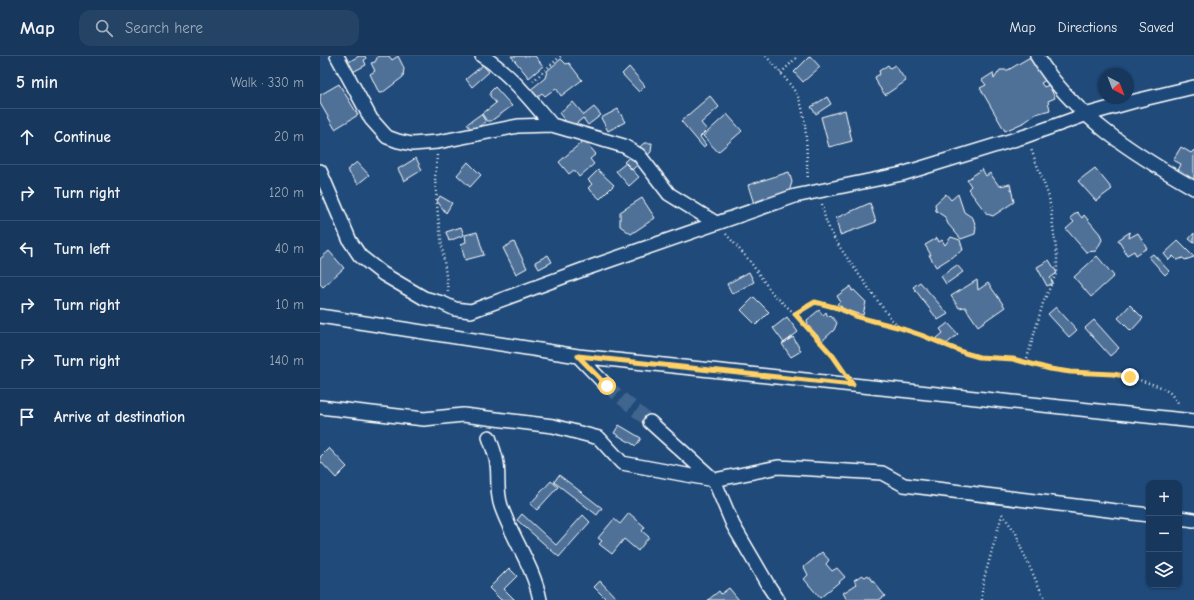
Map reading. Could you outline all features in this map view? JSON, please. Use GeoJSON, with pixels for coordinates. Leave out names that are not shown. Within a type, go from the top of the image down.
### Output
{"type":"FeatureCollection","features":[{"type":"Feature","properties":{"kind":"street"},"geometry":{"type":"LineString","coordinates":[[337,56],[370,119],[387,137],[398,142],[412,144],[438,142],[518,126],[552,125],[624,146],[639,155],[669,194],[716,223]]}},
{"type":"Feature","properties":{"kind":"street"},"geometry":{"type":"LineString","coordinates":[[482,56],[492,62],[522,91],[552,125]]}},
{"type":"Feature","properties":{"kind":"street"},"geometry":{"type":"LineString","coordinates":[[1037,56],[1066,94],[1085,115],[1132,150],[1194,188]]}},
{"type":"Feature","properties":{"kind":"street"},"geometry":{"type":"LineString","coordinates":[[320,171],[350,241],[360,256],[383,274],[424,298],[455,309],[471,311],[794,196],[902,174],[1026,136],[1085,115],[1134,100],[1194,87]]}},
{"type":"Feature","properties":{"kind":"street"},"geometry":{"type":"LineString","coordinates":[[320,316],[578,356],[1189,421]]}},
{"type":"Feature","properties":{"kind":"street"},"geometry":{"type":"LineString","coordinates":[[578,356],[607,386]]}},
{"type":"Feature","properties":{"kind":"street"},"geometry":{"type":"LineString","coordinates":[[320,407],[424,419],[463,415],[553,426],[599,438],[622,463],[714,480],[778,467],[882,474],[904,485],[1146,515]]}},
{"type":"Feature","properties":{"kind":"street"},"geometry":{"type":"LineString","coordinates":[[650,422],[714,480],[733,525],[778,600]]}},
{"type":"Feature","properties":{"kind":"street"},"geometry":{"type":"LineString","coordinates":[[489,437],[498,465],[497,491],[500,505],[531,572],[540,600]]}},
{"type":"Feature","properties":{"kind":"street"},"geometry":{"type":"LineString","coordinates":[[1182,518],[1194,520]]}},
{"type":"Feature","properties":{"kind":"path"},"geometry":{"type":"LineString","coordinates":[[522,91],[560,56]]}},
{"type":"Feature","properties":{"kind":"path"},"geometry":{"type":"LineString","coordinates":[[766,56],[781,73],[799,98],[805,124],[814,192],[830,233],[897,327]]}},
{"type":"Feature","properties":{"kind":"path"},"geometry":{"type":"LineString","coordinates":[[781,73],[798,56]]}},
{"type":"Feature","properties":{"kind":"path"},"geometry":{"type":"LineString","coordinates":[[1026,136],[1048,197],[1057,256],[1057,274],[1042,303],[1026,362]]}},
{"type":"Feature","properties":{"kind":"path"},"geometry":{"type":"LineString","coordinates":[[438,142],[435,178],[438,216],[448,288],[448,306]]}},
{"type":"Feature","properties":{"kind":"path"},"geometry":{"type":"LineString","coordinates":[[716,223],[749,260],[772,293],[795,314],[833,356],[853,385]]}},
{"type":"Feature","properties":{"kind":"path"},"geometry":{"type":"LineString","coordinates":[[795,314],[815,302],[838,308],[858,317],[921,335],[965,353],[979,357],[1013,359],[1050,369],[1070,372],[1113,374],[1130,377],[1161,387],[1170,393],[1181,406],[1189,421]]}},
{"type":"Feature","properties":{"kind":"path"},"geometry":{"type":"LineString","coordinates":[[982,600],[982,586],[1002,514],[1016,533],[1021,548],[1045,600]]}},
{"type":"Feature","properties":{"kind":"building"},"geometry":{"type":"Polygon","coordinates":[[[359,56],[365,56],[366,59],[364,60],[366,65],[349,74],[343,65],[359,56]]]}},
{"type":"Feature","properties":{"kind":"building"},"geometry":{"type":"Polygon","coordinates":[[[378,56],[389,56],[392,60],[398,56],[404,68],[403,77],[382,93],[379,93],[370,74],[375,71],[371,63],[375,62],[378,56]]]}},
{"type":"Feature","properties":{"kind":"building"},"geometry":{"type":"Polygon","coordinates":[[[511,56],[535,56],[543,66],[529,78],[511,56]]]}},
{"type":"Feature","properties":{"kind":"building"},"geometry":{"type":"Polygon","coordinates":[[[810,56],[820,67],[803,82],[794,72],[810,56]]]}},
{"type":"Feature","properties":{"kind":"building"},"geometry":{"type":"Polygon","coordinates":[[[1032,56],[1046,80],[1041,83],[1044,87],[1049,85],[1055,98],[1048,101],[1050,110],[1036,114],[1025,122],[1005,131],[980,88],[986,85],[982,80],[993,73],[994,79],[1000,70],[1008,70],[1032,56]]]}},
{"type":"Feature","properties":{"kind":"building"},"geometry":{"type":"Polygon","coordinates":[[[561,59],[566,64],[569,63],[582,80],[561,96],[556,88],[545,96],[542,93],[532,101],[529,91],[545,78],[547,71],[561,59]]]}},
{"type":"Feature","properties":{"kind":"building"},"geometry":{"type":"Polygon","coordinates":[[[483,65],[489,72],[472,87],[466,79],[483,65]]]}},
{"type":"Feature","properties":{"kind":"building"},"geometry":{"type":"Polygon","coordinates":[[[888,65],[890,68],[895,65],[906,81],[885,95],[878,85],[875,77],[880,74],[879,71],[888,65]]]}},
{"type":"Feature","properties":{"kind":"building"},"geometry":{"type":"Polygon","coordinates":[[[629,67],[645,86],[639,92],[622,74],[629,67]]]}},
{"type":"Feature","properties":{"kind":"building"},"geometry":{"type":"Polygon","coordinates":[[[339,84],[358,115],[335,129],[320,103],[320,95],[339,84]]]}},
{"type":"Feature","properties":{"kind":"building"},"geometry":{"type":"Polygon","coordinates":[[[495,87],[512,106],[491,121],[487,121],[482,114],[496,103],[490,96],[490,92],[495,87]]]}},
{"type":"Feature","properties":{"kind":"building"},"geometry":{"type":"Polygon","coordinates":[[[710,96],[719,107],[701,123],[707,130],[700,137],[706,145],[703,147],[681,121],[710,96]]]}},
{"type":"Feature","properties":{"kind":"building"},"geometry":{"type":"Polygon","coordinates":[[[827,97],[831,104],[816,114],[811,107],[827,97]]]}},
{"type":"Feature","properties":{"kind":"building"},"geometry":{"type":"Polygon","coordinates":[[[573,102],[584,115],[594,107],[601,115],[588,125],[583,118],[571,128],[559,113],[573,102]]]}},
{"type":"Feature","properties":{"kind":"building"},"geometry":{"type":"Polygon","coordinates":[[[618,109],[625,122],[608,131],[601,118],[618,109]]]}},
{"type":"Feature","properties":{"kind":"building"},"geometry":{"type":"Polygon","coordinates":[[[845,110],[852,141],[829,147],[821,117],[845,110]]]}},
{"type":"Feature","properties":{"kind":"building"},"geometry":{"type":"Polygon","coordinates":[[[481,114],[486,122],[472,131],[467,124],[481,114]]]}},
{"type":"Feature","properties":{"kind":"building"},"geometry":{"type":"Polygon","coordinates":[[[727,114],[742,131],[718,152],[703,136],[727,114]]]}},
{"type":"Feature","properties":{"kind":"building"},"geometry":{"type":"Polygon","coordinates":[[[584,140],[596,154],[590,159],[594,164],[579,177],[574,170],[569,174],[559,162],[584,140]]]}},
{"type":"Feature","properties":{"kind":"building"},"geometry":{"type":"Polygon","coordinates":[[[644,143],[652,143],[651,152],[632,170],[624,162],[644,143]]]}},
{"type":"Feature","properties":{"kind":"building"},"geometry":{"type":"Polygon","coordinates":[[[1181,147],[1191,153],[1194,150],[1194,182],[1177,173],[1181,164],[1173,160],[1181,147]]]}},
{"type":"Feature","properties":{"kind":"building"},"geometry":{"type":"Polygon","coordinates":[[[416,158],[422,170],[404,181],[398,169],[416,158]]]}},
{"type":"Feature","properties":{"kind":"building"},"geometry":{"type":"Polygon","coordinates":[[[357,162],[369,175],[358,184],[347,170],[357,162]]]}},
{"type":"Feature","properties":{"kind":"building"},"geometry":{"type":"Polygon","coordinates":[[[468,162],[481,175],[470,187],[457,175],[468,162]]]}},
{"type":"Feature","properties":{"kind":"building"},"geometry":{"type":"Polygon","coordinates":[[[626,163],[639,177],[629,186],[616,171],[626,163]]]}},
{"type":"Feature","properties":{"kind":"building"},"geometry":{"type":"Polygon","coordinates":[[[1095,168],[1112,189],[1096,201],[1078,181],[1095,168]]]}},
{"type":"Feature","properties":{"kind":"building"},"geometry":{"type":"Polygon","coordinates":[[[982,169],[986,176],[990,173],[999,186],[1010,184],[1014,202],[993,216],[987,214],[968,189],[971,186],[967,180],[982,169]]]}},
{"type":"Feature","properties":{"kind":"building"},"geometry":{"type":"Polygon","coordinates":[[[598,170],[614,185],[600,199],[588,188],[592,184],[588,180],[598,170]]]}},
{"type":"Feature","properties":{"kind":"building"},"geometry":{"type":"Polygon","coordinates":[[[789,172],[792,182],[789,192],[754,204],[748,185],[789,172]]]}},
{"type":"Feature","properties":{"kind":"building"},"geometry":{"type":"Polygon","coordinates":[[[946,194],[951,200],[958,194],[964,212],[973,218],[976,227],[975,234],[961,239],[948,224],[945,217],[936,211],[935,204],[946,194]]]}},
{"type":"Feature","properties":{"kind":"building"},"geometry":{"type":"Polygon","coordinates":[[[440,196],[452,203],[446,213],[437,201],[440,196]]]}},
{"type":"Feature","properties":{"kind":"building"},"geometry":{"type":"Polygon","coordinates":[[[642,198],[655,218],[631,234],[620,226],[620,212],[642,198]]]}},
{"type":"Feature","properties":{"kind":"building"},"geometry":{"type":"Polygon","coordinates":[[[870,203],[876,222],[840,235],[836,218],[870,203]]]}},
{"type":"Feature","properties":{"kind":"building"},"geometry":{"type":"Polygon","coordinates":[[[1077,212],[1082,218],[1084,215],[1100,234],[1102,240],[1096,251],[1086,252],[1066,229],[1074,222],[1070,218],[1077,212]]]}},
{"type":"Feature","properties":{"kind":"building"},"geometry":{"type":"Polygon","coordinates":[[[461,227],[464,235],[449,241],[446,232],[461,227]]]}},
{"type":"Feature","properties":{"kind":"building"},"geometry":{"type":"Polygon","coordinates":[[[477,232],[484,255],[465,260],[461,244],[466,242],[465,235],[477,232]]]}},
{"type":"Feature","properties":{"kind":"building"},"geometry":{"type":"Polygon","coordinates":[[[1130,232],[1129,238],[1138,233],[1147,248],[1136,255],[1134,251],[1127,255],[1118,240],[1130,232]]]}},
{"type":"Feature","properties":{"kind":"building"},"geometry":{"type":"Polygon","coordinates":[[[1194,233],[1194,243],[1189,239],[1194,233]]]}},
{"type":"Feature","properties":{"kind":"building"},"geometry":{"type":"Polygon","coordinates":[[[951,237],[960,240],[963,250],[936,267],[925,245],[937,238],[939,242],[942,240],[945,245],[951,237]]]}},
{"type":"Feature","properties":{"kind":"building"},"geometry":{"type":"Polygon","coordinates":[[[1178,241],[1194,257],[1185,260],[1183,258],[1177,260],[1173,256],[1169,260],[1164,254],[1178,241]]]}},
{"type":"Feature","properties":{"kind":"building"},"geometry":{"type":"Polygon","coordinates":[[[514,242],[527,268],[516,274],[503,248],[514,242]]]}},
{"type":"Feature","properties":{"kind":"building"},"geometry":{"type":"Polygon","coordinates":[[[329,251],[344,268],[323,287],[320,284],[320,259],[329,251]]]}},
{"type":"Feature","properties":{"kind":"building"},"geometry":{"type":"Polygon","coordinates":[[[1153,254],[1169,271],[1165,275],[1149,257],[1153,254]]]}},
{"type":"Feature","properties":{"kind":"building"},"geometry":{"type":"Polygon","coordinates":[[[548,255],[552,262],[539,269],[535,262],[548,255]]]}},
{"type":"Feature","properties":{"kind":"building"},"geometry":{"type":"Polygon","coordinates":[[[1097,256],[1114,276],[1091,297],[1074,277],[1097,256]]]}},
{"type":"Feature","properties":{"kind":"building"},"geometry":{"type":"Polygon","coordinates":[[[1049,260],[1057,273],[1050,278],[1053,283],[1047,286],[1037,267],[1049,260]]]}},
{"type":"Feature","properties":{"kind":"building"},"geometry":{"type":"Polygon","coordinates":[[[957,265],[963,272],[946,284],[941,276],[957,265]]]}},
{"type":"Feature","properties":{"kind":"building"},"geometry":{"type":"Polygon","coordinates":[[[749,272],[754,282],[732,294],[727,284],[749,272]]]}},
{"type":"Feature","properties":{"kind":"building"},"geometry":{"type":"Polygon","coordinates":[[[977,280],[978,290],[988,283],[1005,307],[978,326],[965,307],[959,308],[951,296],[977,280]]]}},
{"type":"Feature","properties":{"kind":"building"},"geometry":{"type":"Polygon","coordinates":[[[920,282],[948,314],[938,320],[913,287],[920,282]]]}},
{"type":"Feature","properties":{"kind":"building"},"geometry":{"type":"Polygon","coordinates":[[[851,286],[852,291],[854,290],[866,302],[863,315],[847,311],[840,308],[842,307],[837,304],[840,301],[837,296],[851,286]]]}},
{"type":"Feature","properties":{"kind":"building"},"geometry":{"type":"Polygon","coordinates":[[[754,297],[769,312],[756,325],[741,310],[754,297]]]}},
{"type":"Feature","properties":{"kind":"building"},"geometry":{"type":"Polygon","coordinates":[[[1130,305],[1143,318],[1131,331],[1118,318],[1130,305]]]}},
{"type":"Feature","properties":{"kind":"building"},"geometry":{"type":"Polygon","coordinates":[[[1056,307],[1077,330],[1069,337],[1048,314],[1056,307]]]}},
{"type":"Feature","properties":{"kind":"building"},"geometry":{"type":"Polygon","coordinates":[[[819,310],[823,315],[826,312],[828,317],[830,315],[837,323],[834,330],[822,341],[808,326],[807,320],[819,310]]]}},
{"type":"Feature","properties":{"kind":"building"},"geometry":{"type":"Polygon","coordinates":[[[787,317],[798,332],[784,343],[773,328],[787,317]]]}},
{"type":"Feature","properties":{"kind":"building"},"geometry":{"type":"Polygon","coordinates":[[[1094,320],[1119,348],[1110,356],[1085,328],[1094,320]]]}},
{"type":"Feature","properties":{"kind":"building"},"geometry":{"type":"Polygon","coordinates":[[[948,323],[958,334],[943,347],[936,339],[943,333],[940,329],[948,323]]]}},
{"type":"Feature","properties":{"kind":"building"},"geometry":{"type":"Polygon","coordinates":[[[793,337],[801,351],[791,357],[782,344],[793,337]]]}},
{"type":"Feature","properties":{"kind":"building"},"geometry":{"type":"Polygon","coordinates":[[[619,425],[641,438],[636,446],[614,433],[619,425]]]}},
{"type":"Feature","properties":{"kind":"building"},"geometry":{"type":"Polygon","coordinates":[[[329,448],[347,467],[336,478],[320,461],[320,457],[329,448]]]}},
{"type":"Feature","properties":{"kind":"building"},"geometry":{"type":"Polygon","coordinates":[[[559,475],[602,508],[597,515],[554,482],[559,475]]]}},
{"type":"Feature","properties":{"kind":"building"},"geometry":{"type":"Polygon","coordinates":[[[551,481],[558,487],[537,510],[530,504],[551,481]]]}},
{"type":"Feature","properties":{"kind":"building"},"geometry":{"type":"Polygon","coordinates":[[[629,513],[645,527],[642,531],[649,537],[638,551],[624,539],[612,554],[599,544],[602,541],[598,538],[614,519],[620,524],[629,513]]]}},
{"type":"Feature","properties":{"kind":"building"},"geometry":{"type":"Polygon","coordinates":[[[522,514],[556,545],[583,515],[590,522],[559,557],[517,520],[522,514]]]}},
{"type":"Feature","properties":{"kind":"building"},"geometry":{"type":"Polygon","coordinates":[[[822,552],[829,560],[826,564],[832,571],[837,568],[845,577],[820,598],[804,579],[808,575],[804,567],[822,552]]]}},
{"type":"Feature","properties":{"kind":"building"},"geometry":{"type":"Polygon","coordinates":[[[509,568],[517,576],[504,589],[515,600],[501,600],[489,588],[509,568]]]}},
{"type":"Feature","properties":{"kind":"building"},"geometry":{"type":"Polygon","coordinates":[[[862,575],[865,577],[868,575],[885,596],[879,600],[847,600],[843,593],[857,584],[854,580],[862,575]]]}},
{"type":"Feature","properties":{"kind":"building"},"geometry":{"type":"Polygon","coordinates":[[[600,581],[618,600],[607,600],[594,587],[600,581]]]}},
{"type":"Feature","properties":{"kind":"building"},"geometry":{"type":"Polygon","coordinates":[[[729,588],[739,600],[708,600],[719,591],[721,594],[729,588]]]}},
{"type":"Feature","properties":{"kind":"tunnel"},"geometry":{"type":"LineString","coordinates":[[607,386],[650,422]]}},
{"type":"Feature","properties":{"kind":"route"},"geometry":{"type":"LineString","coordinates":[[607,386],[578,356],[853,385],[833,356],[795,314],[815,302],[838,308],[858,317],[921,335],[965,353],[979,357],[1013,359],[1050,369],[1070,372],[1113,374],[1130,377]]}}]}
